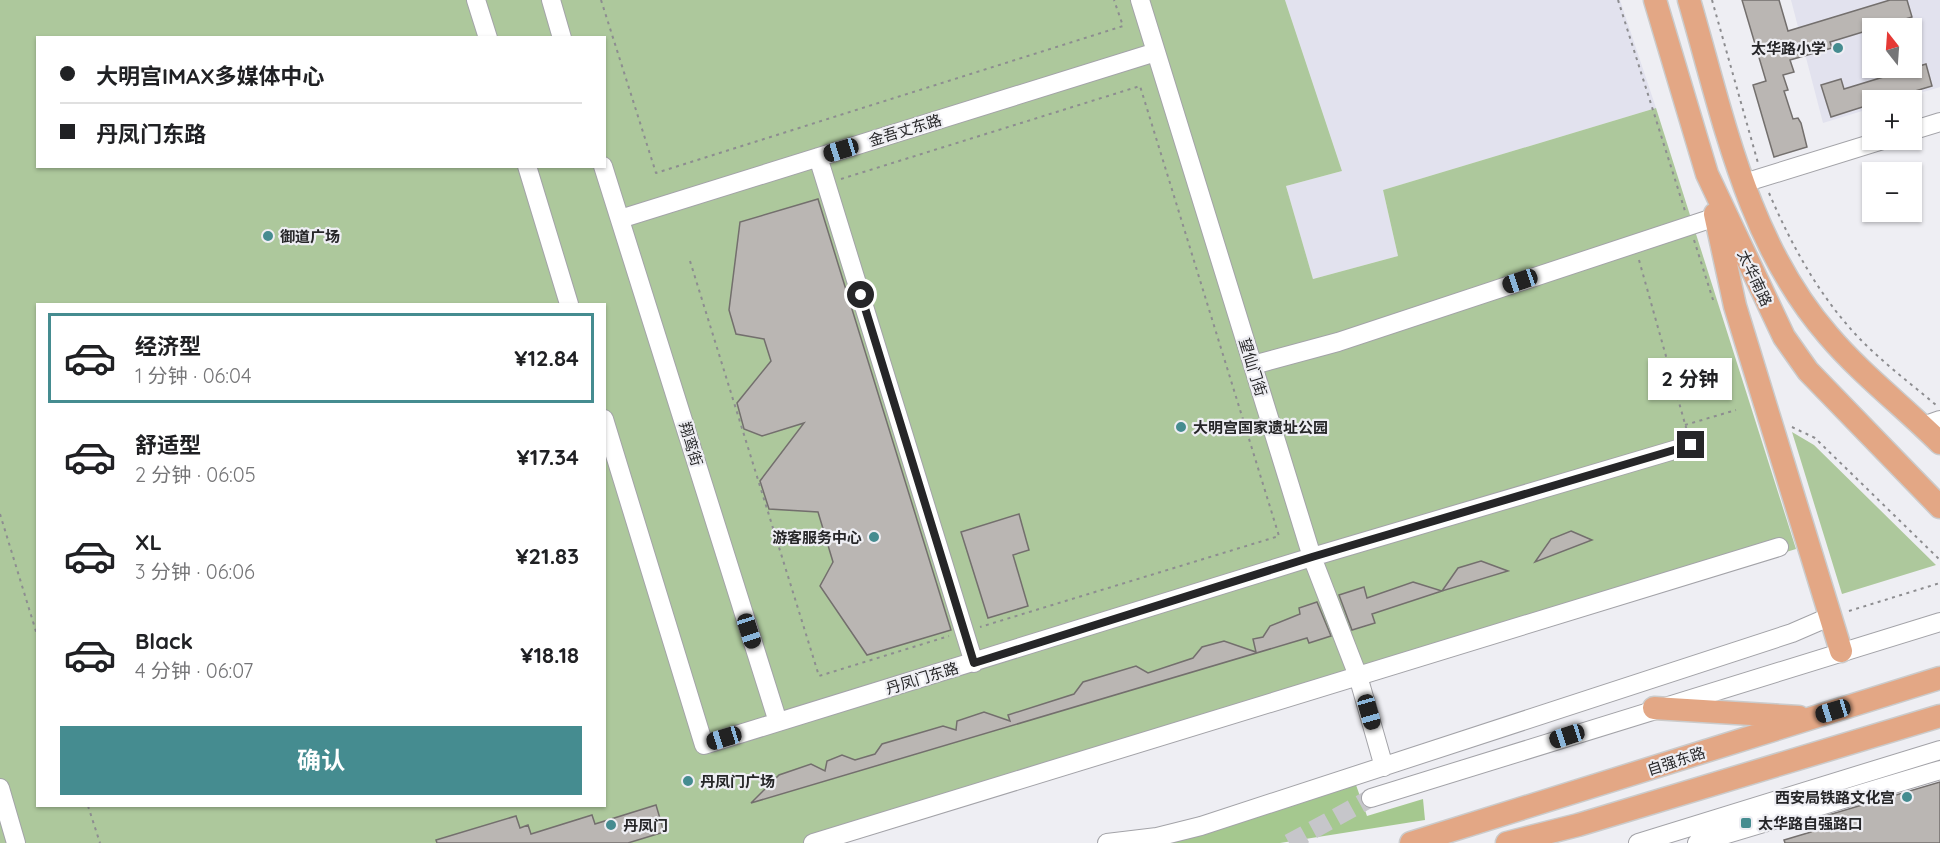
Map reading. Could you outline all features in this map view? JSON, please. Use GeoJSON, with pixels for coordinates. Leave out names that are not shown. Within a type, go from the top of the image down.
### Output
{"type":"FeatureCollection","features":[{"type":"Feature","properties":{"kind":"main road","name":"太华南路"},"geometry":{"type":"LineString","coordinates":[[1656,0],[1707,174],[1784,338],[1808,371],[1940,507]]}},
{"type":"Feature","properties":{"kind":"main road","name":"太华南路"},"geometry":{"type":"LineString","coordinates":[[1689,0],[1753,180],[1774,259],[1803,304],[1850,358],[1931,423],[1940,442]]}},
{"type":"Feature","properties":{"kind":"main road"},"geometry":{"type":"LineString","coordinates":[[1707,174],[1735,306],[1841,651]]}},
{"type":"Feature","properties":{"kind":"main road","name":"自强东路"},"geometry":{"type":"LineString","coordinates":[[1412,843],[1940,678]]}},
{"type":"Feature","properties":{"kind":"main road"},"geometry":{"type":"LineString","coordinates":[[1654,708],[1812,718]]}},
{"type":"Feature","properties":{"kind":"main road"},"geometry":{"type":"LineString","coordinates":[[1507,843],[1578,825],[1940,716]]}},
{"type":"Feature","properties":{"kind":"street"},"geometry":{"type":"LineString","coordinates":[[476,0],[487,36]]}},
{"type":"Feature","properties":{"kind":"street"},"geometry":{"type":"LineString","coordinates":[[551,0],[561,36]]}},
{"type":"Feature","properties":{"kind":"street","name":"望仙门街"},"geometry":{"type":"LineString","coordinates":[[1140,0],[1312,557],[1358,676],[1384,767]]}},
{"type":"Feature","properties":{"kind":"street","name":"金吾丈东路"},"geometry":{"type":"LineString","coordinates":[[620,219],[1155,52]]}},
{"type":"Feature","properties":{"kind":"street"},"geometry":{"type":"LineString","coordinates":[[1922,128],[1940,122]]}},
{"type":"Feature","properties":{"kind":"street"},"geometry":{"type":"LineString","coordinates":[[1753,180],[1862,146]]}},
{"type":"Feature","properties":{"kind":"street"},"geometry":{"type":"LineString","coordinates":[[818,157],[974,663]]}},
{"type":"Feature","properties":{"kind":"street"},"geometry":{"type":"LineString","coordinates":[[528,168],[569,303]]}},
{"type":"Feature","properties":{"kind":"street","name":"翔鸾街"},"geometry":{"type":"LineString","coordinates":[[604,168],[778,722]]}},
{"type":"Feature","properties":{"kind":"street"},"geometry":{"type":"LineString","coordinates":[[1253,365],[1338,342],[1716,217]]}},
{"type":"Feature","properties":{"kind":"street","name":"丹凤门东路"},"geometry":{"type":"LineString","coordinates":[[606,426],[704,745],[1312,557],[1691,445]]}},
{"type":"Feature","properties":{"kind":"street"},"geometry":{"type":"LineString","coordinates":[[813,843],[1779,546]]}},
{"type":"Feature","properties":{"kind":"street"},"geometry":{"type":"LineString","coordinates":[[1107,843],[1182,831],[1792,633],[1829,617]]}},
{"type":"Feature","properties":{"kind":"street"},"geometry":{"type":"LineString","coordinates":[[1371,798],[1654,708],[1940,622]]}},
{"type":"Feature","properties":{"kind":"street"},"geometry":{"type":"LineString","coordinates":[[1638,843],[1940,750]]}},
{"type":"Feature","properties":{"kind":"street"},"geometry":{"type":"LineString","coordinates":[[1697,843],[1940,770]]}},
{"type":"Feature","properties":{"kind":"street"},"geometry":{"type":"LineString","coordinates":[[0,788],[16,843]]}},
{"type":"Feature","properties":{"kind":"path"},"geometry":{"type":"LineString","coordinates":[[601,0],[656,173],[1123,26],[1114,0]]}},
{"type":"Feature","properties":{"kind":"path"},"geometry":{"type":"LineString","coordinates":[[1712,0],[1753,180],[1821,292],[1861,339],[1940,409]]}},
{"type":"Feature","properties":{"kind":"path"},"geometry":{"type":"LineString","coordinates":[[690,261],[819,676],[1278,536],[1140,86],[827,183]]}},
{"type":"Feature","properties":{"kind":"path"},"geometry":{"type":"LineString","coordinates":[[1634,243],[1691,445]]}},
{"type":"Feature","properties":{"kind":"path"},"geometry":{"type":"LineString","coordinates":[[1685,425],[1736,410]]}},
{"type":"Feature","properties":{"kind":"path"},"geometry":{"type":"LineString","coordinates":[[1770,420],[1815,438],[1940,560]]}},
{"type":"Feature","properties":{"kind":"path"},"geometry":{"type":"LineString","coordinates":[[0,514],[36,631]]}},
{"type":"Feature","properties":{"kind":"path"},"geometry":{"type":"LineString","coordinates":[[1829,617],[1940,583]]}},
{"type":"Feature","properties":{"kind":"path"},"geometry":{"type":"LineString","coordinates":[[88,807],[100,843]]}},
{"type":"Feature","properties":{"kind":"shaded area"},"geometry":{"type":"Polygon","coordinates":[[[1285,0],[1620,0],[1656,108],[1383,190],[1398,256],[1313,279],[1286,186],[1342,171],[1285,0]]]}},
{"type":"Feature","properties":{"kind":"shaded area","name":"太华路小学"},"geometry":{"type":"Polygon","coordinates":[[[1791,0],[1940,0],[1940,87],[1922,92],[1922,90],[1862,90],[1862,111],[1823,123],[1791,0]]]}},
{"type":"Feature","properties":{"kind":"green space","name":"大明宫国家遗址公园"},"geometry":{"type":"Polygon","coordinates":[[[0,0],[1285,0],[1342,171],[1286,186],[1313,279],[1398,256],[1383,190],[1656,108],[1796,549],[828,843],[0,843],[0,0]]]}},
{"type":"Feature","properties":{"kind":"green space"},"geometry":{"type":"Polygon","coordinates":[[[1792,432],[1814,445],[1936,565],[1842,594],[1792,432]]]}},
{"type":"Feature","properties":{"kind":"green space"},"geometry":{"type":"Polygon","coordinates":[[[1356,785],[1367,816],[1423,799],[1425,820],[1280,843],[1172,843],[1356,785]]]}},
{"type":"Feature","properties":{"kind":"building"},"geometry":{"type":"Polygon","coordinates":[[[1742,0],[1779,0],[1788,31],[1890,0],[1907,0],[1912,17],[1862,18],[1862,32],[1830,42],[1832,48],[1790,60],[1794,72],[1783,75],[1788,90],[1784,91],[1793,119],[1798,118],[1801,123],[1807,147],[1774,157],[1753,85],[1766,81],[1742,0]]]}},
{"type":"Feature","properties":{"kind":"building"},"geometry":{"type":"Polygon","coordinates":[[[1926,64],[1932,86],[1919,90],[1862,90],[1862,107],[1831,117],[1821,85],[1841,79],[1844,89],[1880,78],[1922,78],[1922,65],[1926,64]]]}},
{"type":"Feature","properties":{"kind":"building"},"geometry":{"type":"Polygon","coordinates":[[[818,199],[951,630],[867,655],[820,586],[833,562],[818,512],[769,509],[760,481],[804,423],[762,436],[744,429],[737,403],[771,361],[764,339],[736,334],[729,310],[740,222],[818,199]]]}},
{"type":"Feature","properties":{"kind":"building"},"geometry":{"type":"Polygon","coordinates":[[[1019,514],[1029,550],[1013,555],[1028,606],[988,618],[961,532],[1019,514]]]}},
{"type":"Feature","properties":{"kind":"building"},"geometry":{"type":"Polygon","coordinates":[[[1571,531],[1592,540],[1535,562],[1551,539],[1571,531]]]}},
{"type":"Feature","properties":{"kind":"building"},"geometry":{"type":"Polygon","coordinates":[[[1481,561],[1508,571],[1442,591],[1458,568],[1481,561]]]}},
{"type":"Feature","properties":{"kind":"building"},"geometry":{"type":"Polygon","coordinates":[[[1413,582],[1442,591],[1372,614],[1375,623],[1352,630],[1339,595],[1364,587],[1367,598],[1413,582]]]}},
{"type":"Feature","properties":{"kind":"building"},"geometry":{"type":"Polygon","coordinates":[[[1317,602],[1331,636],[1309,643],[1307,638],[751,803],[779,775],[811,764],[825,771],[827,761],[842,755],[855,760],[875,754],[882,744],[943,726],[956,730],[957,721],[984,712],[1010,721],[1008,715],[1074,694],[1083,682],[1136,666],[1148,673],[1193,658],[1202,647],[1224,641],[1256,652],[1253,639],[1263,637],[1270,626],[1300,614],[1299,608],[1317,602]]]}},
{"type":"Feature","properties":{"kind":"building","name":"西安局铁路文化宫"},"geometry":{"type":"Polygon","coordinates":[[[1940,782],[1940,843],[1785,843],[1784,840],[1811,832],[1808,821],[1940,782]]]}},
{"type":"Feature","properties":{"kind":"building","name":"丹凤门"},"geometry":{"type":"Polygon","coordinates":[[[656,805],[664,832],[628,843],[437,843],[436,840],[516,816],[520,828],[528,825],[531,834],[592,815],[595,824],[656,805]]]}},
{"type":"Feature","properties":{"kind":"tunnel"},"geometry":{"type":"LineString","coordinates":[[1289,843],[1371,798]]}},
{"type":"Feature","properties":{"kind":"place","name":"太华路小学"},"geometry":{"type":"Point","coordinates":[1838,48]}},
{"type":"Feature","properties":{"kind":"place","name":"御道广场"},"geometry":{"type":"Point","coordinates":[268,236]}},
{"type":"Feature","properties":{"kind":"place","name":"大明宫国家遗址公园"},"geometry":{"type":"Point","coordinates":[1181,427]}},
{"type":"Feature","properties":{"kind":"place","name":"游客服务中心"},"geometry":{"type":"Point","coordinates":[874,537]}},
{"type":"Feature","properties":{"kind":"place","name":"丹凤门广场"},"geometry":{"type":"Point","coordinates":[688,781]}},
{"type":"Feature","properties":{"kind":"place","name":"西安局铁路文化宫"},"geometry":{"type":"Point","coordinates":[1907,797]}},
{"type":"Feature","properties":{"kind":"place","name":"太华路自强路口"},"geometry":{"type":"Point","coordinates":[1746,823]}},
{"type":"Feature","properties":{"kind":"place","name":"丹凤门"},"geometry":{"type":"Point","coordinates":[611,825]}},
{"type":"Feature","properties":{"kind":"route"},"geometry":{"type":"LineString","coordinates":[[861,295],[974,663],[1312,557],[1691,445]]}}]}
